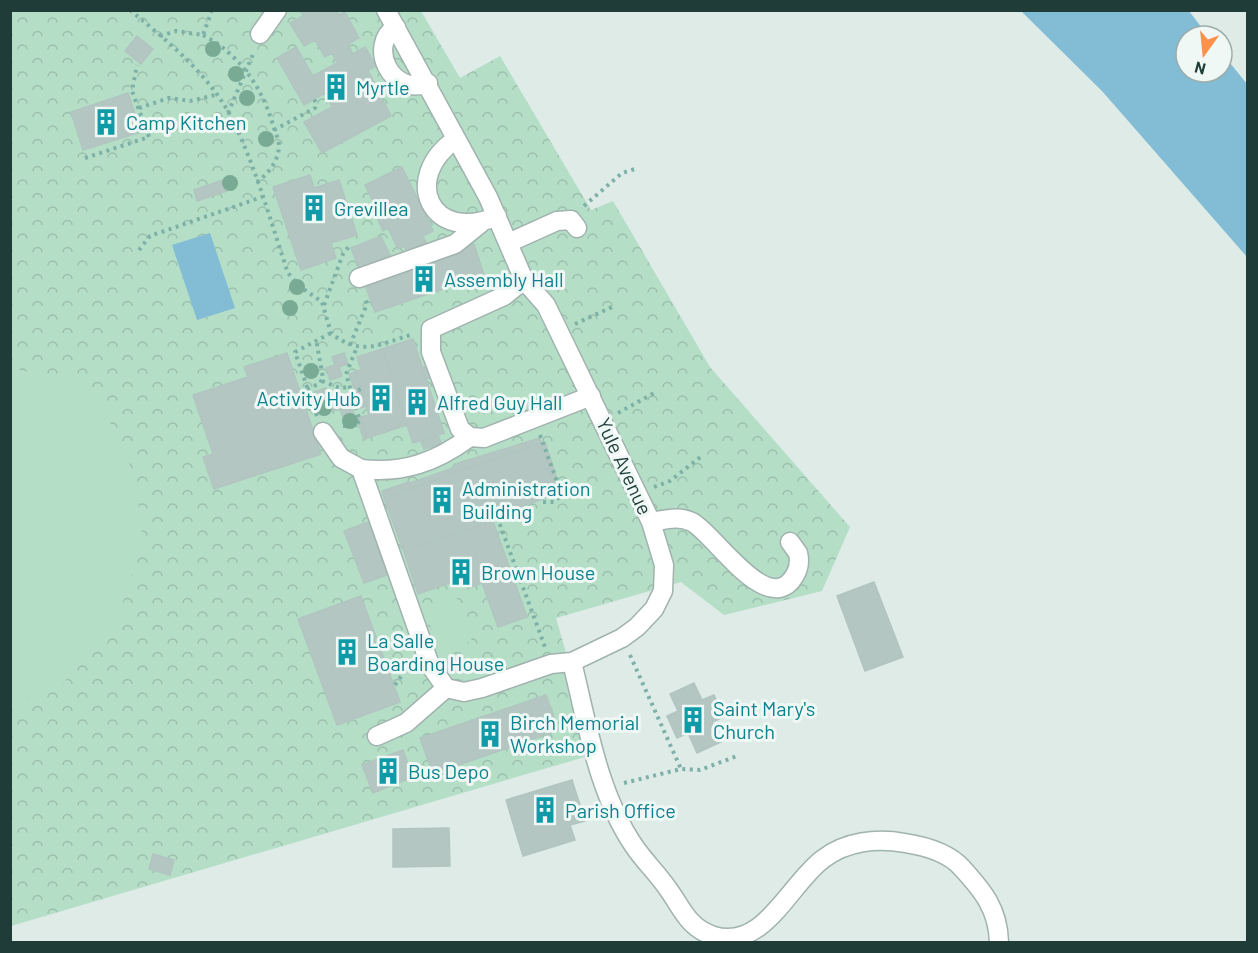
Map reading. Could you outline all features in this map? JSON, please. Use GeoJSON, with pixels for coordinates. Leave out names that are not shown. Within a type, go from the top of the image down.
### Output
{"type":"FeatureCollection","features":[{"type":"Feature","properties":{"kind":"street"},"geometry":{"type":"LineString","coordinates":[[260,34],[277,10]]}},
{"type":"Feature","properties":{"kind":"street","name":"Yule Avenue"},"geometry":{"type":"LineString","coordinates":[[386,10],[428,83],[456,139],[489,220],[508,243],[524,280],[546,305],[651,522],[664,565],[663,591],[648,618],[622,638],[572,662]]}},
{"type":"Feature","properties":{"kind":"street"},"geometry":{"type":"LineString","coordinates":[[396,27],[387,35],[383,47],[391,74],[398,82],[409,86],[428,83]]}},
{"type":"Feature","properties":{"kind":"street"},"geometry":{"type":"LineString","coordinates":[[456,139],[442,152],[431,170],[426,189],[429,203],[443,218],[468,225],[489,220]]}},
{"type":"Feature","properties":{"kind":"street"},"geometry":{"type":"LineString","coordinates":[[359,278],[456,243],[489,220]]}},
{"type":"Feature","properties":{"kind":"street"},"geometry":{"type":"LineString","coordinates":[[508,243],[557,221],[574,224]]}},
{"type":"Feature","properties":{"kind":"street"},"geometry":{"type":"LineString","coordinates":[[524,280],[512,292],[439,323],[430,333],[431,352],[460,429],[470,437],[484,438],[535,420],[591,396]]}},
{"type":"Feature","properties":{"kind":"street"},"geometry":{"type":"LineString","coordinates":[[323,420],[341,458],[361,470],[394,471],[423,464],[449,452],[470,437]]}},
{"type":"Feature","properties":{"kind":"street"},"geometry":{"type":"LineString","coordinates":[[361,470],[430,665],[446,688]]}},
{"type":"Feature","properties":{"kind":"street"},"geometry":{"type":"LineString","coordinates":[[651,522],[675,519],[693,523],[740,568],[761,584],[771,588],[786,585],[796,572],[798,553],[790,542]]}},
{"type":"Feature","properties":{"kind":"street"},"geometry":{"type":"LineString","coordinates":[[377,736],[406,723],[446,688],[473,691],[551,664],[572,662],[590,738],[606,788],[634,847],[675,899],[687,920],[699,929],[713,936],[735,938],[767,920],[823,858],[853,843],[886,840],[922,846],[957,862],[987,896],[999,930],[999,942]]}},
{"type":"Feature","properties":{"kind":"path"},"geometry":{"type":"LineString","coordinates":[[130,10],[200,75],[228,113],[257,182],[288,273],[297,285],[324,305]]}},
{"type":"Feature","properties":{"kind":"path"},"geometry":{"type":"LineString","coordinates":[[203,35],[212,10]]}},
{"type":"Feature","properties":{"kind":"path"},"geometry":{"type":"LineString","coordinates":[[160,36],[176,31],[203,35],[247,72],[261,92],[278,140],[277,155],[270,170],[257,182]]}},
{"type":"Feature","properties":{"kind":"path"},"geometry":{"type":"LineString","coordinates":[[228,113],[247,72],[260,34]]}},
{"type":"Feature","properties":{"kind":"path"},"geometry":{"type":"LineString","coordinates":[[85,158],[149,136],[132,91],[136,65]]}},
{"type":"Feature","properties":{"kind":"path"},"geometry":{"type":"LineString","coordinates":[[139,108],[169,98],[190,101],[215,95]]}},
{"type":"Feature","properties":{"kind":"path"},"geometry":{"type":"LineString","coordinates":[[274,129],[315,108],[314,99]]}},
{"type":"Feature","properties":{"kind":"path"},"geometry":{"type":"LineString","coordinates":[[574,224],[611,181],[622,173],[634,169]]}},
{"type":"Feature","properties":{"kind":"path"},"geometry":{"type":"LineString","coordinates":[[139,250],[150,236],[262,196]]}},
{"type":"Feature","properties":{"kind":"path"},"geometry":{"type":"LineString","coordinates":[[350,245],[324,305],[331,333],[350,345],[366,348],[412,335],[430,333]]}},
{"type":"Feature","properties":{"kind":"path"},"geometry":{"type":"LineString","coordinates":[[350,345],[367,304],[359,278]]}},
{"type":"Feature","properties":{"kind":"path"},"geometry":{"type":"LineString","coordinates":[[589,318],[612,307]]}},
{"type":"Feature","properties":{"kind":"path"},"geometry":{"type":"LineString","coordinates":[[331,333],[295,352],[307,388],[323,420],[352,426],[360,421],[346,374],[357,347]]}},
{"type":"Feature","properties":{"kind":"path"},"geometry":{"type":"LineString","coordinates":[[316,339],[323,371],[322,381]]}},
{"type":"Feature","properties":{"kind":"path"},"geometry":{"type":"LineString","coordinates":[[307,388],[322,381],[348,387]]}},
{"type":"Feature","properties":{"kind":"path"},"geometry":{"type":"LineString","coordinates":[[351,393],[361,389]]}},
{"type":"Feature","properties":{"kind":"path"},"geometry":{"type":"LineString","coordinates":[[613,415],[656,392]]}},
{"type":"Feature","properties":{"kind":"path"},"geometry":{"type":"LineString","coordinates":[[535,420],[562,495],[554,502],[542,502]]}},
{"type":"Feature","properties":{"kind":"path"},"geometry":{"type":"LineString","coordinates":[[649,489],[670,481],[703,456]]}},
{"type":"Feature","properties":{"kind":"path"},"geometry":{"type":"LineString","coordinates":[[492,503],[507,538],[551,664]]}},
{"type":"Feature","properties":{"kind":"path"},"geometry":{"type":"LineString","coordinates":[[500,540],[507,538]]}},
{"type":"Feature","properties":{"kind":"path"},"geometry":{"type":"LineString","coordinates":[[507,560],[514,558]]}},
{"type":"Feature","properties":{"kind":"path"},"geometry":{"type":"LineString","coordinates":[[622,638],[681,769]]}},
{"type":"Feature","properties":{"kind":"path"},"geometry":{"type":"LineString","coordinates":[[395,685],[415,659]]}},
{"type":"Feature","properties":{"kind":"path"},"geometry":{"type":"LineString","coordinates":[[606,788],[681,769],[700,770],[737,756]]}},
{"type":"Feature","properties":{"kind":"green space"},"geometry":{"type":"Polygon","coordinates":[[[11,11],[421,11],[460,78],[500,56],[591,210],[613,201],[710,367],[850,527],[822,591],[724,615],[681,582],[556,618],[595,754],[11,926],[11,11]]]}},
{"type":"Feature","properties":{"kind":"green space"},"geometry":{"type":"Polygon","coordinates":[[[11,368],[73,382],[102,405],[135,476],[143,542],[119,614],[63,684],[11,703],[11,368]]]}},
{"type":"Feature","properties":{"kind":"green space"},"geometry":{"type":"Polygon","coordinates":[[[456,596],[472,641],[439,652],[424,607],[456,596]]]}},
{"type":"Feature","properties":{"kind":"water"},"geometry":{"type":"Polygon","coordinates":[[[1021,11],[1189,11],[1199,24],[1174,24],[1174,84],[1234,84],[1234,68],[1247,84],[1247,257],[1102,91],[1021,11]]]}},
{"type":"Feature","properties":{"kind":"water"},"geometry":{"type":"Polygon","coordinates":[[[210,233],[235,308],[197,320],[172,245],[210,233]]]}},
{"type":"Feature","properties":{"kind":"building","name":"Myrtle"},"geometry":{"type":"Polygon","coordinates":[[[304,10],[336,10],[339,15],[345,12],[359,38],[348,44],[353,54],[365,47],[376,66],[368,70],[391,116],[322,153],[304,122],[332,107],[325,93],[304,105],[277,58],[296,47],[313,76],[337,63],[332,53],[325,57],[315,40],[304,46],[290,23],[303,16],[301,12],[304,10]]]}},
{"type":"Feature","properties":{"kind":"building"},"geometry":{"type":"Polygon","coordinates":[[[137,36],[153,49],[141,64],[125,51],[137,36]]]}},
{"type":"Feature","properties":{"kind":"building","name":"Camp Kitchen"},"geometry":{"type":"Polygon","coordinates":[[[128,93],[141,132],[83,150],[71,112],[128,93]]]}},
{"type":"Feature","properties":{"kind":"building"},"geometry":{"type":"Polygon","coordinates":[[[402,167],[433,231],[423,236],[428,246],[409,256],[404,246],[398,249],[388,228],[383,231],[375,213],[378,212],[365,185],[402,167]]]}},
{"type":"Feature","properties":{"kind":"building","name":"Grevillea"},"geometry":{"type":"Polygon","coordinates":[[[310,175],[314,188],[339,180],[357,235],[331,243],[336,258],[301,270],[273,187],[310,175]]]}},
{"type":"Feature","properties":{"kind":"building"},"geometry":{"type":"Polygon","coordinates":[[[223,180],[227,191],[197,201],[194,190],[223,180]]]}},
{"type":"Feature","properties":{"kind":"building"},"geometry":{"type":"Polygon","coordinates":[[[381,236],[390,255],[359,268],[351,248],[381,236]]]}},
{"type":"Feature","properties":{"kind":"building","name":"Assembly Hall"},"geometry":{"type":"Polygon","coordinates":[[[474,244],[484,275],[375,312],[364,282],[474,244]]]}},
{"type":"Feature","properties":{"kind":"building","name":"Alfred Guy Hall"},"geometry":{"type":"Polygon","coordinates":[[[413,339],[444,433],[413,443],[382,349],[413,339]]]}},
{"type":"Feature","properties":{"kind":"building","name":"Activity Hub"},"geometry":{"type":"Polygon","coordinates":[[[382,349],[407,425],[367,438],[361,417],[369,415],[355,372],[361,370],[357,357],[382,349]]]}},
{"type":"Feature","properties":{"kind":"building"},"geometry":{"type":"Polygon","coordinates":[[[287,353],[321,454],[214,489],[203,457],[213,454],[193,395],[248,377],[244,367],[287,353]]]}},
{"type":"Feature","properties":{"kind":"building"},"geometry":{"type":"Polygon","coordinates":[[[344,353],[348,364],[339,367],[342,376],[330,380],[326,368],[335,365],[332,357],[344,353]]]}},
{"type":"Feature","properties":{"kind":"building"},"geometry":{"type":"Polygon","coordinates":[[[427,366],[431,378],[426,379],[422,368],[427,366]]]}},
{"type":"Feature","properties":{"kind":"building"},"geometry":{"type":"Polygon","coordinates":[[[355,372],[366,406],[361,408],[349,374],[355,372]]]}},
{"type":"Feature","properties":{"kind":"building"},"geometry":{"type":"Polygon","coordinates":[[[326,388],[329,398],[338,395],[341,405],[351,403],[354,415],[343,418],[340,409],[330,411],[328,403],[317,406],[314,392],[326,388]]]}},
{"type":"Feature","properties":{"kind":"building"},"geometry":{"type":"Polygon","coordinates":[[[361,417],[367,438],[364,440],[357,419],[361,417]]]}},
{"type":"Feature","properties":{"kind":"building"},"geometry":{"type":"Polygon","coordinates":[[[438,435],[441,443],[424,449],[421,441],[438,435]]]}},
{"type":"Feature","properties":{"kind":"building"},"geometry":{"type":"Polygon","coordinates":[[[540,438],[541,443],[411,488],[410,483],[456,467],[455,464],[540,438]]]}},
{"type":"Feature","properties":{"kind":"building"},"geometry":{"type":"Polygon","coordinates":[[[545,442],[557,479],[553,481],[539,443],[545,442]]]}},
{"type":"Feature","properties":{"kind":"building","name":"Administration Building"},"geometry":{"type":"Polygon","coordinates":[[[539,443],[553,481],[488,504],[493,521],[404,552],[384,498],[539,443]]]}},
{"type":"Feature","properties":{"kind":"building"},"geometry":{"type":"Polygon","coordinates":[[[554,480],[559,493],[493,517],[488,504],[554,480]]]}},
{"type":"Feature","properties":{"kind":"building"},"geometry":{"type":"Polygon","coordinates":[[[409,482],[411,488],[384,498],[382,491],[409,482]]]}},
{"type":"Feature","properties":{"kind":"building","name":"Brown House"},"geometry":{"type":"Polygon","coordinates":[[[493,521],[527,617],[498,627],[482,583],[468,588],[464,578],[418,594],[404,552],[493,521]]]}},
{"type":"Feature","properties":{"kind":"building"},"geometry":{"type":"Polygon","coordinates":[[[368,522],[387,575],[364,583],[344,531],[368,522]]]}},
{"type":"Feature","properties":{"kind":"building"},"geometry":{"type":"Polygon","coordinates":[[[874,582],[903,657],[865,671],[837,596],[874,582]]]}},
{"type":"Feature","properties":{"kind":"building","name":"La Salle Boarding House"},"geometry":{"type":"Polygon","coordinates":[[[361,596],[400,702],[337,725],[298,619],[361,596]]]}},
{"type":"Feature","properties":{"kind":"building","name":"Saint Mary's Church"},"geometry":{"type":"Polygon","coordinates":[[[694,683],[702,700],[714,695],[724,717],[712,722],[721,742],[697,753],[688,733],[677,738],[667,716],[678,711],[670,694],[694,683]]]}},
{"type":"Feature","properties":{"kind":"building","name":"Birch Memorial Workshop"},"geometry":{"type":"Polygon","coordinates":[[[546,695],[559,730],[433,774],[420,738],[546,695]]]}},
{"type":"Feature","properties":{"kind":"building","name":"Bus Depo"},"geometry":{"type":"Polygon","coordinates":[[[403,750],[413,777],[373,793],[362,765],[403,750]]]}},
{"type":"Feature","properties":{"kind":"building","name":"Parish Office"},"geometry":{"type":"Polygon","coordinates":[[[572,780],[585,821],[570,825],[575,840],[523,856],[506,800],[572,780]]]}},
{"type":"Feature","properties":{"kind":"building"},"geometry":{"type":"Polygon","coordinates":[[[449,828],[450,866],[393,867],[393,829],[449,828]]]}},
{"type":"Feature","properties":{"kind":"building"},"geometry":{"type":"Polygon","coordinates":[[[153,854],[174,860],[170,875],[149,869],[153,854]]]}},
{"type":"Feature","properties":{"kind":"place","name":"Myrtle"},"geometry":{"type":"Point","coordinates":[336,87]}},
{"type":"Feature","properties":{"kind":"place","name":"Camp Kitchen"},"geometry":{"type":"Point","coordinates":[106,122]}},
{"type":"Feature","properties":{"kind":"place","name":"Grevillea"},"geometry":{"type":"Point","coordinates":[314,208]}},
{"type":"Feature","properties":{"kind":"place","name":"Assembly Hall"},"geometry":{"type":"Point","coordinates":[424,279]}},
{"type":"Feature","properties":{"kind":"place","name":"Activity Hub"},"geometry":{"type":"Point","coordinates":[381,398]}},
{"type":"Feature","properties":{"kind":"place","name":"Alfred Guy Hall"},"geometry":{"type":"Point","coordinates":[417,402]}},
{"type":"Feature","properties":{"kind":"place","name":"Administration Building"},"geometry":{"type":"Point","coordinates":[442,500]}},
{"type":"Feature","properties":{"kind":"place","name":"Brown House"},"geometry":{"type":"Point","coordinates":[461,572]}},
{"type":"Feature","properties":{"kind":"place","name":"La Salle Boarding House"},"geometry":{"type":"Point","coordinates":[347,652]}},
{"type":"Feature","properties":{"kind":"place","name":"Saint Mary's Church"},"geometry":{"type":"Point","coordinates":[693,720]}},
{"type":"Feature","properties":{"kind":"place","name":"Birch Memorial Workshop"},"geometry":{"type":"Point","coordinates":[490,734]}},
{"type":"Feature","properties":{"kind":"place","name":"Bus Depo"},"geometry":{"type":"Point","coordinates":[388,771]}},
{"type":"Feature","properties":{"kind":"place","name":"Parish Office"},"geometry":{"type":"Point","coordinates":[545,810]}}]}
